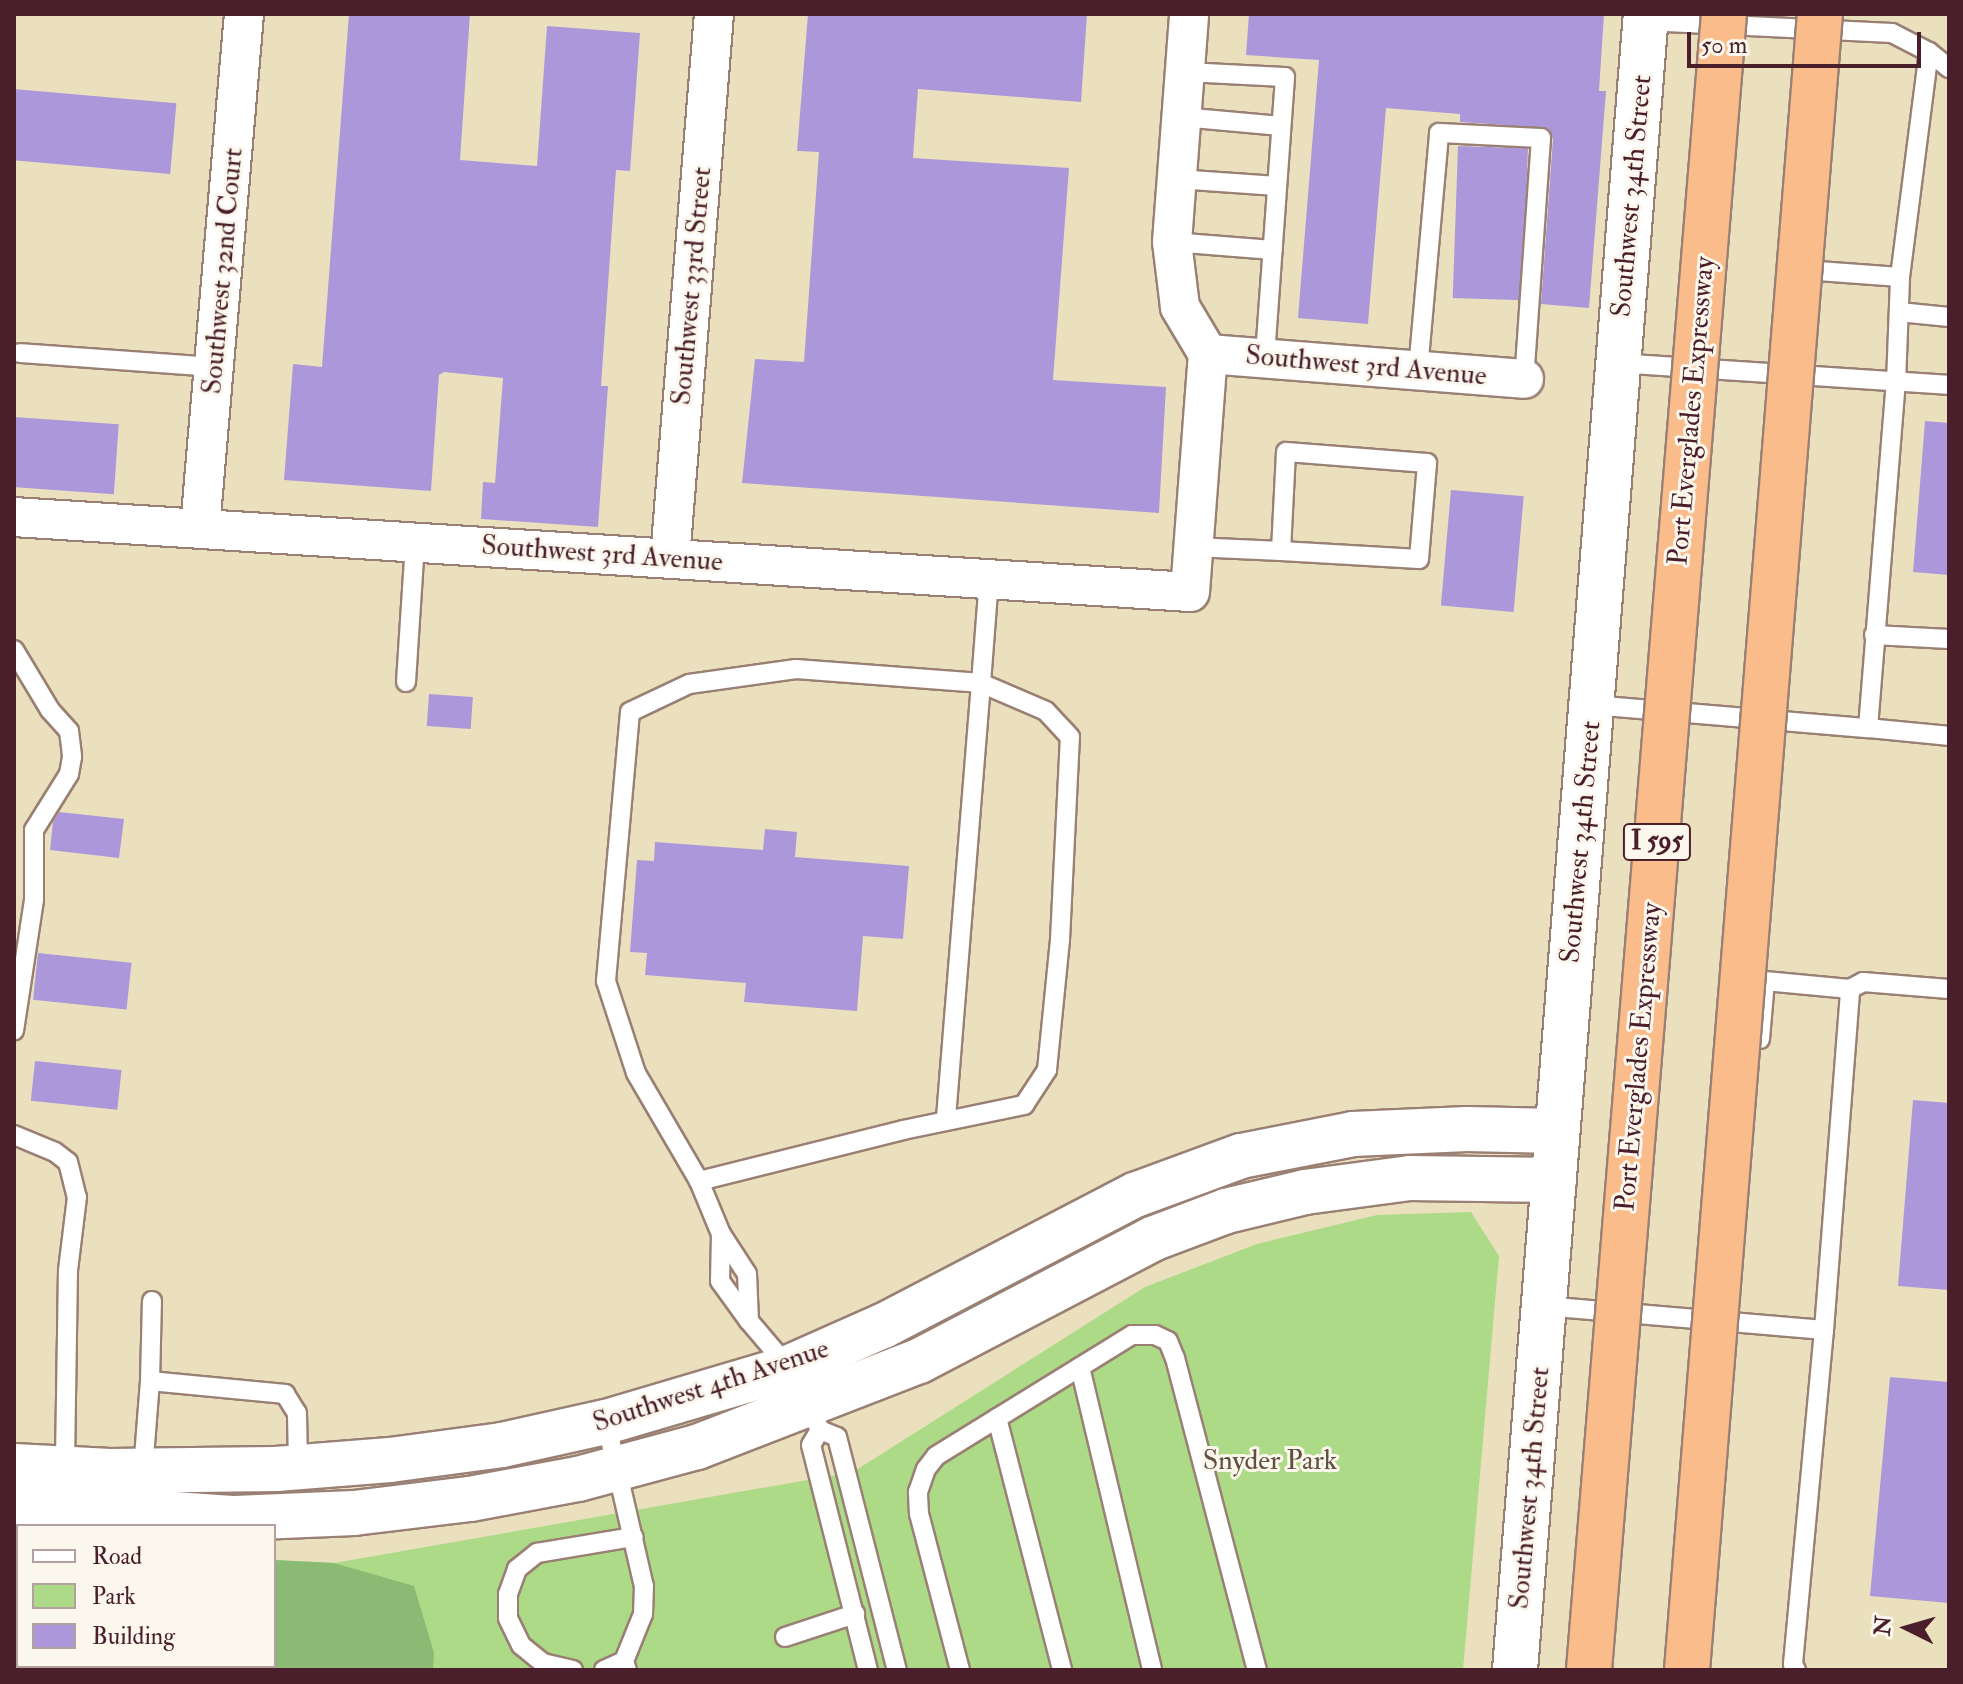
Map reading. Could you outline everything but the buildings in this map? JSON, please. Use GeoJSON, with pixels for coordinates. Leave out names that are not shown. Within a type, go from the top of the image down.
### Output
{"type":"FeatureCollection","features":[{"type":"Feature","properties":{"kind":"highway","name":"Port Everglades Expressway"},"geometry":{"type":"LineString","coordinates":[[1589,1670],[1724,14]]}},
{"type":"Feature","properties":{"kind":"highway"},"geometry":{"type":"LineString","coordinates":[[1687,1670],[1820,14]]}},
{"type":"Feature","properties":{"kind":"street","name":"Southwest 32nd Court"},"geometry":{"type":"LineString","coordinates":[[200,528],[244,14]]}},
{"type":"Feature","properties":{"kind":"street","name":"Southwest 33rd Street"},"geometry":{"type":"LineString","coordinates":[[670,558],[714,14]]}},
{"type":"Feature","properties":{"kind":"street"},"geometry":{"type":"LineString","coordinates":[[1189,14],[1172,242],[1180,307],[1208,354],[1193,547]]}},
{"type":"Feature","properties":{"kind":"street","name":"Southwest 34th Street"},"geometry":{"type":"LineString","coordinates":[[1515,1670],[1646,17]]}},
{"type":"Feature","properties":{"kind":"street","name":"Southwest 3rd Avenue"},"geometry":{"type":"LineString","coordinates":[[1208,354],[1524,379]]}},
{"type":"Feature","properties":{"kind":"street","name":"Southwest 3rd Avenue"},"geometry":{"type":"LineString","coordinates":[[14,517],[1190,592],[1193,547]]}},
{"type":"Feature","properties":{"kind":"street","name":"Southwest 4th Avenue"},"geometry":{"type":"LineString","coordinates":[[14,1466],[143,1470],[298,1467],[390,1460],[502,1445],[606,1422],[788,1368],[883,1326],[1135,1195],[1241,1156],[1353,1134],[1467,1129],[1557,1131]]}},
{"type":"Feature","properties":{"kind":"street","name":"Southwest 4th Avenue"},"geometry":{"type":"LineString","coordinates":[[14,1503],[235,1518],[354,1513],[486,1496],[578,1479],[814,1418],[1152,1239],[1226,1211],[1305,1192],[1410,1178],[1554,1180]]}},
{"type":"Feature","properties":{"kind":"lane"},"geometry":{"type":"LineString","coordinates":[[1646,17],[1892,33],[1929,52],[1949,68]]}},
{"type":"Feature","properties":{"kind":"lane"},"geometry":{"type":"LineString","coordinates":[[1868,728],[1896,383],[1900,277],[1929,52]]}},
{"type":"Feature","properties":{"kind":"lane"},"geometry":{"type":"LineString","coordinates":[[1185,72],[1285,77],[1265,358]]}},
{"type":"Feature","properties":{"kind":"lane"},"geometry":{"type":"LineString","coordinates":[[1182,117],[1281,126]]}},
{"type":"Feature","properties":{"kind":"lane"},"geometry":{"type":"LineString","coordinates":[[1418,370],[1439,133],[1541,138],[1524,379]]}},
{"type":"Feature","properties":{"kind":"lane"},"geometry":{"type":"LineString","coordinates":[[1177,179],[1277,186]]}},
{"type":"Feature","properties":{"kind":"lane"},"geometry":{"type":"LineString","coordinates":[[1172,242],[1273,250]]}},
{"type":"Feature","properties":{"kind":"lane"},"geometry":{"type":"LineString","coordinates":[[1818,271],[1900,277]]}},
{"type":"Feature","properties":{"kind":"lane"},"geometry":{"type":"LineString","coordinates":[[1899,312],[1949,317]]}},
{"type":"Feature","properties":{"kind":"lane"},"geometry":{"type":"LineString","coordinates":[[20,353],[215,367]]}},
{"type":"Feature","properties":{"kind":"lane"},"geometry":{"type":"LineString","coordinates":[[1618,363],[1949,385]]}},
{"type":"Feature","properties":{"kind":"lane"},"geometry":{"type":"LineString","coordinates":[[1193,547],[1419,559],[1427,463],[1286,452],[1281,551]]}},
{"type":"Feature","properties":{"kind":"lane"},"geometry":{"type":"LineString","coordinates":[[406,682],[415,542]]}},
{"type":"Feature","properties":{"kind":"lane"},"geometry":{"type":"LineString","coordinates":[[946,1121],[989,579]]}},
{"type":"Feature","properties":{"kind":"lane"},"geometry":{"type":"LineString","coordinates":[[1874,635],[1949,639]]}},
{"type":"Feature","properties":{"kind":"lane"},"geometry":{"type":"LineString","coordinates":[[14,650],[50,710],[69,731],[72,757],[69,774],[34,830],[34,900],[14,1030]]}},
{"type":"Feature","properties":{"kind":"lane"},"geometry":{"type":"LineString","coordinates":[[699,1181],[1024,1105],[1047,1070],[1060,940],[1070,737],[1046,711],[981,683],[796,669],[689,684],[630,712],[606,981],[636,1073],[699,1181],[721,1234],[747,1274],[749,1321]]}},
{"type":"Feature","properties":{"kind":"lane"},"geometry":{"type":"LineString","coordinates":[[1592,705],[1949,736]]}},
{"type":"Feature","properties":{"kind":"lane"},"geometry":{"type":"LineString","coordinates":[[1758,1058],[1765,981],[1850,989],[1863,982],[1949,989]]}},
{"type":"Feature","properties":{"kind":"lane"},"geometry":{"type":"LineString","coordinates":[[1796,1670],[1793,1664],[1824,1330],[1850,989]]}},
{"type":"Feature","properties":{"kind":"lane"},"geometry":{"type":"LineString","coordinates":[[14,1135],[55,1152],[68,1162],[77,1197],[68,1270],[65,1469]]}},
{"type":"Feature","properties":{"kind":"lane"},"geometry":{"type":"LineString","coordinates":[[721,1234],[720,1281],[788,1368],[814,1418],[837,1437],[897,1670]]}},
{"type":"Feature","properties":{"kind":"lane"},"geometry":{"type":"LineString","coordinates":[[143,1470],[152,1301]]}},
{"type":"Feature","properties":{"kind":"lane"},"geometry":{"type":"LineString","coordinates":[[1544,1306],[1736,1315],[1824,1330]]}},
{"type":"Feature","properties":{"kind":"lane"},"geometry":{"type":"LineString","coordinates":[[960,1670],[919,1514],[918,1492],[926,1469],[936,1456],[1132,1335],[1155,1335],[1168,1341],[1257,1670]]}},
{"type":"Feature","properties":{"kind":"lane"},"geometry":{"type":"LineString","coordinates":[[1080,1367],[1152,1670]]}},
{"type":"Feature","properties":{"kind":"lane"},"geometry":{"type":"LineString","coordinates":[[150,1381],[285,1394],[297,1413],[298,1467]]}},
{"type":"Feature","properties":{"kind":"lane"},"geometry":{"type":"LineString","coordinates":[[814,1418],[811,1445],[868,1670]]}},
{"type":"Feature","properties":{"kind":"lane"},"geometry":{"type":"LineString","coordinates":[[997,1418],[1062,1670]]}},
{"type":"Feature","properties":{"kind":"lane"},"geometry":{"type":"LineString","coordinates":[[604,1670],[626,1666],[643,1614],[644,1586],[606,1422]]}},
{"type":"Feature","properties":{"kind":"lane"},"geometry":{"type":"LineString","coordinates":[[573,1670],[543,1663],[521,1645],[508,1618],[508,1594],[517,1569],[537,1553],[634,1537]]}},
{"type":"Feature","properties":{"kind":"lane"},"geometry":{"type":"LineString","coordinates":[[785,1637],[855,1614]]}},
{"type":"Feature","properties":{"kind":"green space","name":"Snyder Park"},"geometry":{"type":"Polygon","coordinates":[[[1471,1212],[1499,1256],[1463,1670],[14,1670],[14,1543],[16,1668],[276,1668],[276,1560],[334,1563],[853,1472],[1145,1287],[1257,1244],[1377,1215],[1471,1212]]]}},
{"type":"Feature","properties":{"kind":"green space"},"geometry":{"type":"Polygon","coordinates":[[[14,1543],[16,1668],[276,1668],[276,1560],[334,1563],[414,1586],[434,1653],[433,1670],[14,1670],[14,1543]]]}}]}
